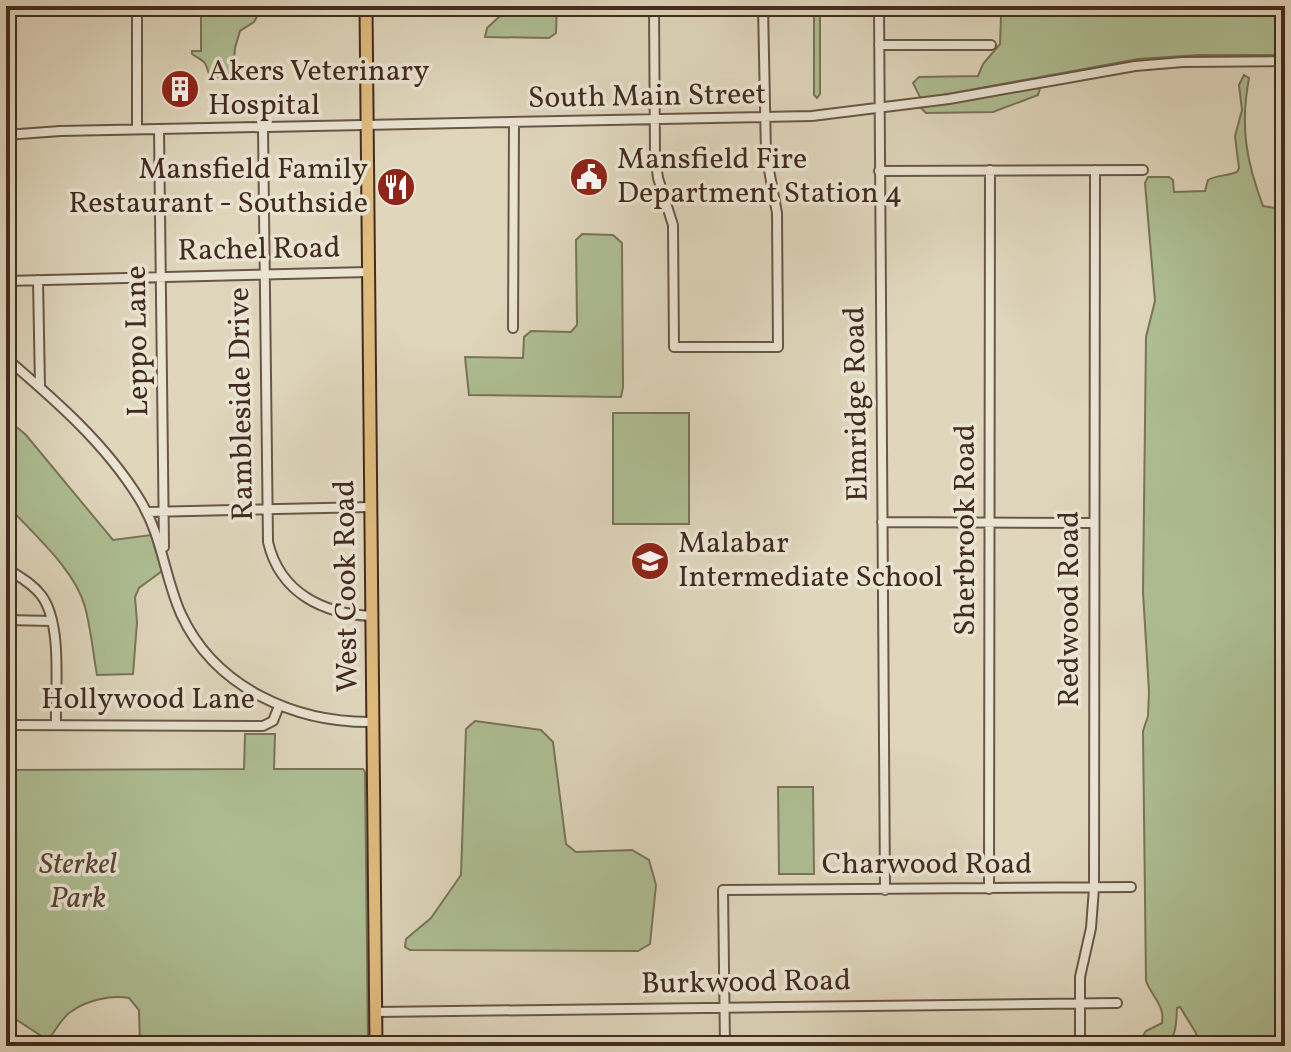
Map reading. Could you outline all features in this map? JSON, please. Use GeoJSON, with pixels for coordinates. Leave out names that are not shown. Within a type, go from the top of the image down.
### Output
{"type":"FeatureCollection","features":[{"type":"Feature","properties":{"kind":"main road","name":"West Cook Road"},"geometry":{"type":"LineString","coordinates":[[366,6],[376,1046]]}},
{"type":"Feature","properties":{"kind":"street"},"geometry":{"type":"LineString","coordinates":[[137,6],[137,129]]}},
{"type":"Feature","properties":{"kind":"street"},"geometry":{"type":"LineString","coordinates":[[654,6],[656,169],[673,225],[674,347],[778,347],[776,199],[767,165],[763,6]]}},
{"type":"Feature","properties":{"kind":"street","name":"Elmridge Road"},"geometry":{"type":"LineString","coordinates":[[879,6],[885,890]]}},
{"type":"Feature","properties":{"kind":"street"},"geometry":{"type":"LineString","coordinates":[[879,45],[991,45]]}},
{"type":"Feature","properties":{"kind":"street","name":"South Main Street"},"geometry":{"type":"LineString","coordinates":[[6,135],[137,129],[764,118],[879,109],[1170,62],[1285,61]]}},
{"type":"Feature","properties":{"kind":"street"},"geometry":{"type":"LineString","coordinates":[[513,328],[514,124]]}},
{"type":"Feature","properties":{"kind":"street","name":"Rambleside Drive"},"geometry":{"type":"LineString","coordinates":[[263,127],[268,542],[273,559],[297,592],[312,603],[329,610],[372,616]]}},
{"type":"Feature","properties":{"kind":"street","name":"Leppo Lane"},"geometry":{"type":"LineString","coordinates":[[159,129],[164,552]]}},
{"type":"Feature","properties":{"kind":"street","name":"Sherbrook Road"},"geometry":{"type":"LineString","coordinates":[[989,889],[990,170]]}},
{"type":"Feature","properties":{"kind":"street","name":"Redwood Road"},"geometry":{"type":"LineString","coordinates":[[1080,1046],[1081,965],[1091,928],[1094,888],[1095,170]]}},
{"type":"Feature","properties":{"kind":"street"},"geometry":{"type":"LineString","coordinates":[[879,171],[1143,170]]}},
{"type":"Feature","properties":{"kind":"street","name":"Rachel Road"},"geometry":{"type":"LineString","coordinates":[[6,281],[368,272]]}},
{"type":"Feature","properties":{"kind":"street"},"geometry":{"type":"LineString","coordinates":[[38,280],[40,388]]}},
{"type":"Feature","properties":{"kind":"street"},"geometry":{"type":"LineString","coordinates":[[6,358],[114,462],[147,512],[164,552],[178,605],[194,636],[230,676],[279,706],[328,719],[373,722]]}},
{"type":"Feature","properties":{"kind":"street"},"geometry":{"type":"LineString","coordinates":[[147,512],[371,507]]}},
{"type":"Feature","properties":{"kind":"street"},"geometry":{"type":"LineString","coordinates":[[882,522],[1094,523]]}},
{"type":"Feature","properties":{"kind":"street"},"geometry":{"type":"LineString","coordinates":[[6,568],[41,594],[49,608],[55,642],[56,725]]}},
{"type":"Feature","properties":{"kind":"street"},"geometry":{"type":"LineString","coordinates":[[6,620],[52,621]]}},
{"type":"Feature","properties":{"kind":"street","name":"Hollywood Lane"},"geometry":{"type":"LineString","coordinates":[[6,725],[263,726],[273,721],[279,706]]}},
{"type":"Feature","properties":{"kind":"street","name":"Charwood Road"},"geometry":{"type":"LineString","coordinates":[[725,1007],[723,890],[1131,887]]}},
{"type":"Feature","properties":{"kind":"street","name":"Burkwood Road"},"geometry":{"type":"LineString","coordinates":[[376,1012],[1117,1003]]}},
{"type":"Feature","properties":{"kind":"street"},"geometry":{"type":"LineString","coordinates":[[725,1007],[725,1046]]}},
{"type":"Feature","properties":{"kind":"green space"},"geometry":{"type":"Polygon","coordinates":[[[201,6],[263,6],[254,22],[240,31],[233,71],[220,78],[210,77],[204,62],[192,54],[192,51],[201,51],[201,6]]]}},
{"type":"Feature","properties":{"kind":"green space"},"geometry":{"type":"Polygon","coordinates":[[[501,6],[557,6],[556,33],[549,38],[485,37],[487,28],[501,15],[501,6]]]}},
{"type":"Feature","properties":{"kind":"green space"},"geometry":{"type":"Polygon","coordinates":[[[814,6],[820,6],[820,94],[817,98],[814,95],[814,6]]]}},
{"type":"Feature","properties":{"kind":"green space"},"geometry":{"type":"Polygon","coordinates":[[[939,6],[1285,6],[1285,55],[1138,59],[921,99],[913,83],[919,77],[978,76],[983,64],[1000,44],[1001,16],[998,13],[941,11],[939,6]]]}},
{"type":"Feature","properties":{"kind":"green space"},"geometry":{"type":"Polygon","coordinates":[[[1244,75],[1249,78],[1245,112],[1246,143],[1263,206],[1280,209],[1285,189],[1285,1046],[1197,1046],[1196,1033],[1180,1007],[1177,1008],[1174,1032],[1167,1046],[1147,1046],[1142,1037],[1146,1031],[1162,1023],[1162,1017],[1160,1006],[1146,981],[1143,731],[1148,716],[1149,692],[1143,592],[1146,337],[1155,301],[1145,183],[1148,177],[1169,177],[1173,180],[1174,192],[1205,191],[1208,180],[1237,172],[1235,136],[1242,110],[1239,85],[1244,75]]]}},
{"type":"Feature","properties":{"kind":"green space"},"geometry":{"type":"Polygon","coordinates":[[[1041,85],[1038,95],[993,112],[926,113],[920,107],[1041,85]]]}},
{"type":"Feature","properties":{"kind":"green space"},"geometry":{"type":"Polygon","coordinates":[[[582,234],[613,235],[622,243],[621,397],[469,395],[465,357],[523,358],[524,337],[531,331],[571,332],[577,325],[576,240],[582,234]]]}},
{"type":"Feature","properties":{"kind":"green space"},"geometry":{"type":"Polygon","coordinates":[[[613,413],[689,413],[689,524],[613,524],[613,413]]]}},
{"type":"Feature","properties":{"kind":"green space"},"geometry":{"type":"Polygon","coordinates":[[[6,418],[26,435],[113,540],[151,535],[162,571],[139,588],[135,597],[137,622],[133,674],[97,675],[80,593],[52,552],[6,504],[6,418]]]}},
{"type":"Feature","properties":{"kind":"green space"},"geometry":{"type":"Polygon","coordinates":[[[475,721],[541,730],[553,742],[566,844],[576,852],[632,850],[649,860],[656,885],[650,944],[638,951],[410,950],[405,947],[406,939],[431,918],[461,875],[466,729],[475,721]]]}},
{"type":"Feature","properties":{"kind":"green space","name":"Sterkel Park"},"geometry":{"type":"Polygon","coordinates":[[[245,734],[275,734],[274,769],[363,769],[365,772],[368,1046],[140,1046],[139,1010],[129,998],[122,997],[99,999],[78,1007],[66,1016],[51,1036],[43,1037],[6,1013],[6,770],[244,769],[245,734]]]}},
{"type":"Feature","properties":{"kind":"green space"},"geometry":{"type":"Polygon","coordinates":[[[778,787],[813,787],[814,874],[779,874],[778,787]]]}},
{"type":"Feature","properties":{"kind":"place","name":"Akers Veterinary Hospital"},"geometry":{"type":"Point","coordinates":[180,89]}},
{"type":"Feature","properties":{"kind":"place","name":"Mansfield Fire Department Station 4"},"geometry":{"type":"Point","coordinates":[589,177]}},
{"type":"Feature","properties":{"kind":"place","name":"Mansfield Family Restaurant - Southside"},"geometry":{"type":"Point","coordinates":[396,187]}},
{"type":"Feature","properties":{"kind":"place","name":"Malabar Intermediate School"},"geometry":{"type":"Point","coordinates":[650,561]}}]}
